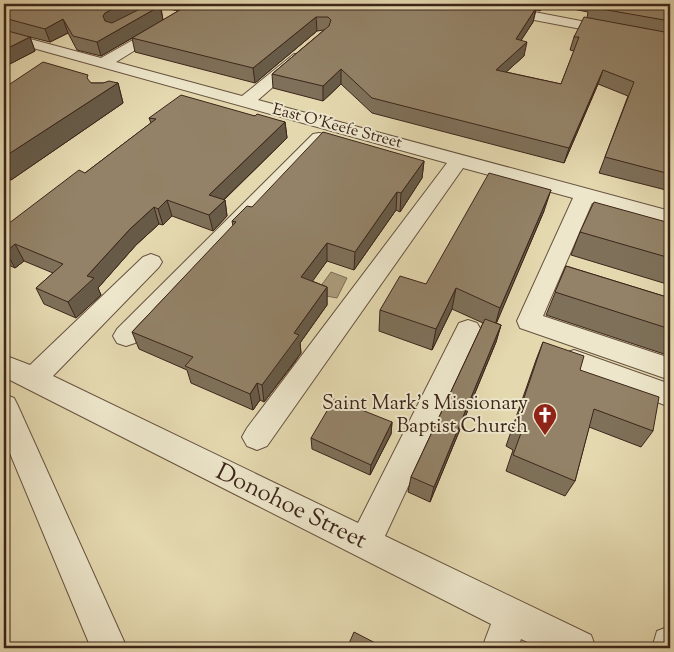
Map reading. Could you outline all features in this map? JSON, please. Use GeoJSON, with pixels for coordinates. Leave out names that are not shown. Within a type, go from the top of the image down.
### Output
{"type":"FeatureCollection","features":[{"type":"Feature","properties":{"kind":"street"},"geometry":{"type":"LineString","coordinates":[[472,4],[516,8],[670,40]]}},
{"type":"Feature","properties":{"kind":"street"},"geometry":{"type":"LineString","coordinates":[[103,63],[172,22]]}},
{"type":"Feature","properties":{"kind":"street","name":"East O'Keefe Street"},"geometry":{"type":"LineString","coordinates":[[4,36],[144,74],[184,92],[245,102],[670,218]]}},
{"type":"Feature","properties":{"kind":"street"},"geometry":{"type":"LineString","coordinates":[[245,102],[308,48]]}},
{"type":"Feature","properties":{"kind":"street"},"geometry":{"type":"LineString","coordinates":[[120,87],[144,74]]}},
{"type":"Feature","properties":{"kind":"street"},"geometry":{"type":"LineString","coordinates":[[126,336],[331,125]]}},
{"type":"Feature","properties":{"kind":"street"},"geometry":{"type":"LineString","coordinates":[[257,437],[459,160]]}},
{"type":"Feature","properties":{"kind":"street"},"geometry":{"type":"LineString","coordinates":[[585,195],[529,321],[670,369]]}},
{"type":"Feature","properties":{"kind":"street"},"geometry":{"type":"LineString","coordinates":[[32,380],[151,262]]}},
{"type":"Feature","properties":{"kind":"street"},"geometry":{"type":"LineString","coordinates":[[364,543],[468,330]]}},
{"type":"Feature","properties":{"kind":"street"},"geometry":{"type":"LineString","coordinates":[[574,360],[670,396]]}},
{"type":"Feature","properties":{"kind":"street","name":"Donohoe Street"},"geometry":{"type":"LineString","coordinates":[[4,365],[578,648]]}},
{"type":"Feature","properties":{"kind":"street"},"geometry":{"type":"LineString","coordinates":[[4,406],[109,648]]}},
{"type":"Feature","properties":{"kind":"street"},"geometry":{"type":"LineString","coordinates":[[500,648],[512,615]]}},
{"type":"Feature","properties":{"kind":"shaded area"},"geometry":{"type":"Polygon","coordinates":[[[331,272],[347,278],[337,298],[315,294],[331,272]]]}},
{"type":"Feature","properties":{"kind":"building"},"geometry":{"type":"Polygon","coordinates":[[[122,4],[103,16],[105,21],[112,23],[150,4],[160,6],[97,42],[73,36],[63,19],[45,29],[4,18],[4,5],[122,4]]]}},
{"type":"Feature","properties":{"kind":"building"},"geometry":{"type":"Polygon","coordinates":[[[190,4],[512,4],[536,8],[516,39],[527,42],[496,70],[561,84],[579,37],[574,37],[584,17],[670,33],[670,174],[605,157],[634,82],[603,70],[569,148],[372,98],[341,69],[323,86],[272,74],[329,26],[331,20],[328,17],[316,17],[253,68],[132,38],[190,4]]]}},
{"type":"Feature","properties":{"kind":"building"},"geometry":{"type":"Polygon","coordinates":[[[591,4],[670,4],[670,21],[590,7],[591,4]]]}},
{"type":"Feature","properties":{"kind":"building"},"geometry":{"type":"Polygon","coordinates":[[[4,30],[30,37],[4,50],[4,30]]]}},
{"type":"Feature","properties":{"kind":"building"},"geometry":{"type":"Polygon","coordinates":[[[43,62],[88,75],[87,78],[91,83],[109,81],[118,83],[4,157],[4,88],[43,62]]]}},
{"type":"Feature","properties":{"kind":"building"},"geometry":{"type":"Polygon","coordinates":[[[181,95],[255,116],[257,114],[285,122],[209,195],[225,200],[209,215],[167,200],[158,209],[154,207],[130,229],[87,276],[94,278],[68,302],[36,288],[63,264],[15,244],[6,252],[4,251],[4,227],[79,170],[85,173],[156,119],[149,118],[181,95]]]}},
{"type":"Feature","properties":{"kind":"building"},"geometry":{"type":"Polygon","coordinates":[[[323,132],[424,161],[401,193],[397,192],[355,252],[327,243],[301,277],[327,287],[294,333],[299,335],[262,385],[257,383],[250,394],[185,366],[193,357],[132,332],[236,222],[232,221],[247,206],[252,207],[323,132]]]}},
{"type":"Feature","properties":{"kind":"building"},"geometry":{"type":"Polygon","coordinates":[[[489,173],[551,190],[500,308],[456,288],[436,329],[380,310],[400,276],[426,284],[489,173]]]}},
{"type":"Feature","properties":{"kind":"building"},"geometry":{"type":"Polygon","coordinates":[[[594,202],[670,223],[670,258],[580,232],[594,202]]]}},
{"type":"Feature","properties":{"kind":"building"},"geometry":{"type":"Polygon","coordinates":[[[566,266],[670,298],[670,329],[555,292],[566,266]]]}},
{"type":"Feature","properties":{"kind":"building"},"geometry":{"type":"Polygon","coordinates":[[[485,319],[501,325],[434,487],[411,477],[485,319]]]}},
{"type":"Feature","properties":{"kind":"building","name":"Saint Mark's Missionary Baptist Church"},"geometry":{"type":"Polygon","coordinates":[[[543,342],[584,356],[580,370],[659,397],[653,431],[594,409],[575,481],[513,455],[521,433],[513,430],[543,342]]]}},
{"type":"Feature","properties":{"kind":"building"},"geometry":{"type":"Polygon","coordinates":[[[334,399],[392,422],[371,465],[311,438],[334,399]]]}},
{"type":"Feature","properties":{"kind":"building"},"geometry":{"type":"Polygon","coordinates":[[[354,632],[385,648],[347,648],[354,632]]]}},
{"type":"Feature","properties":{"kind":"place","name":"Saint Mark's Missionary Baptist Church"},"geometry":{"type":"Point","coordinates":[545,436]}}]}
